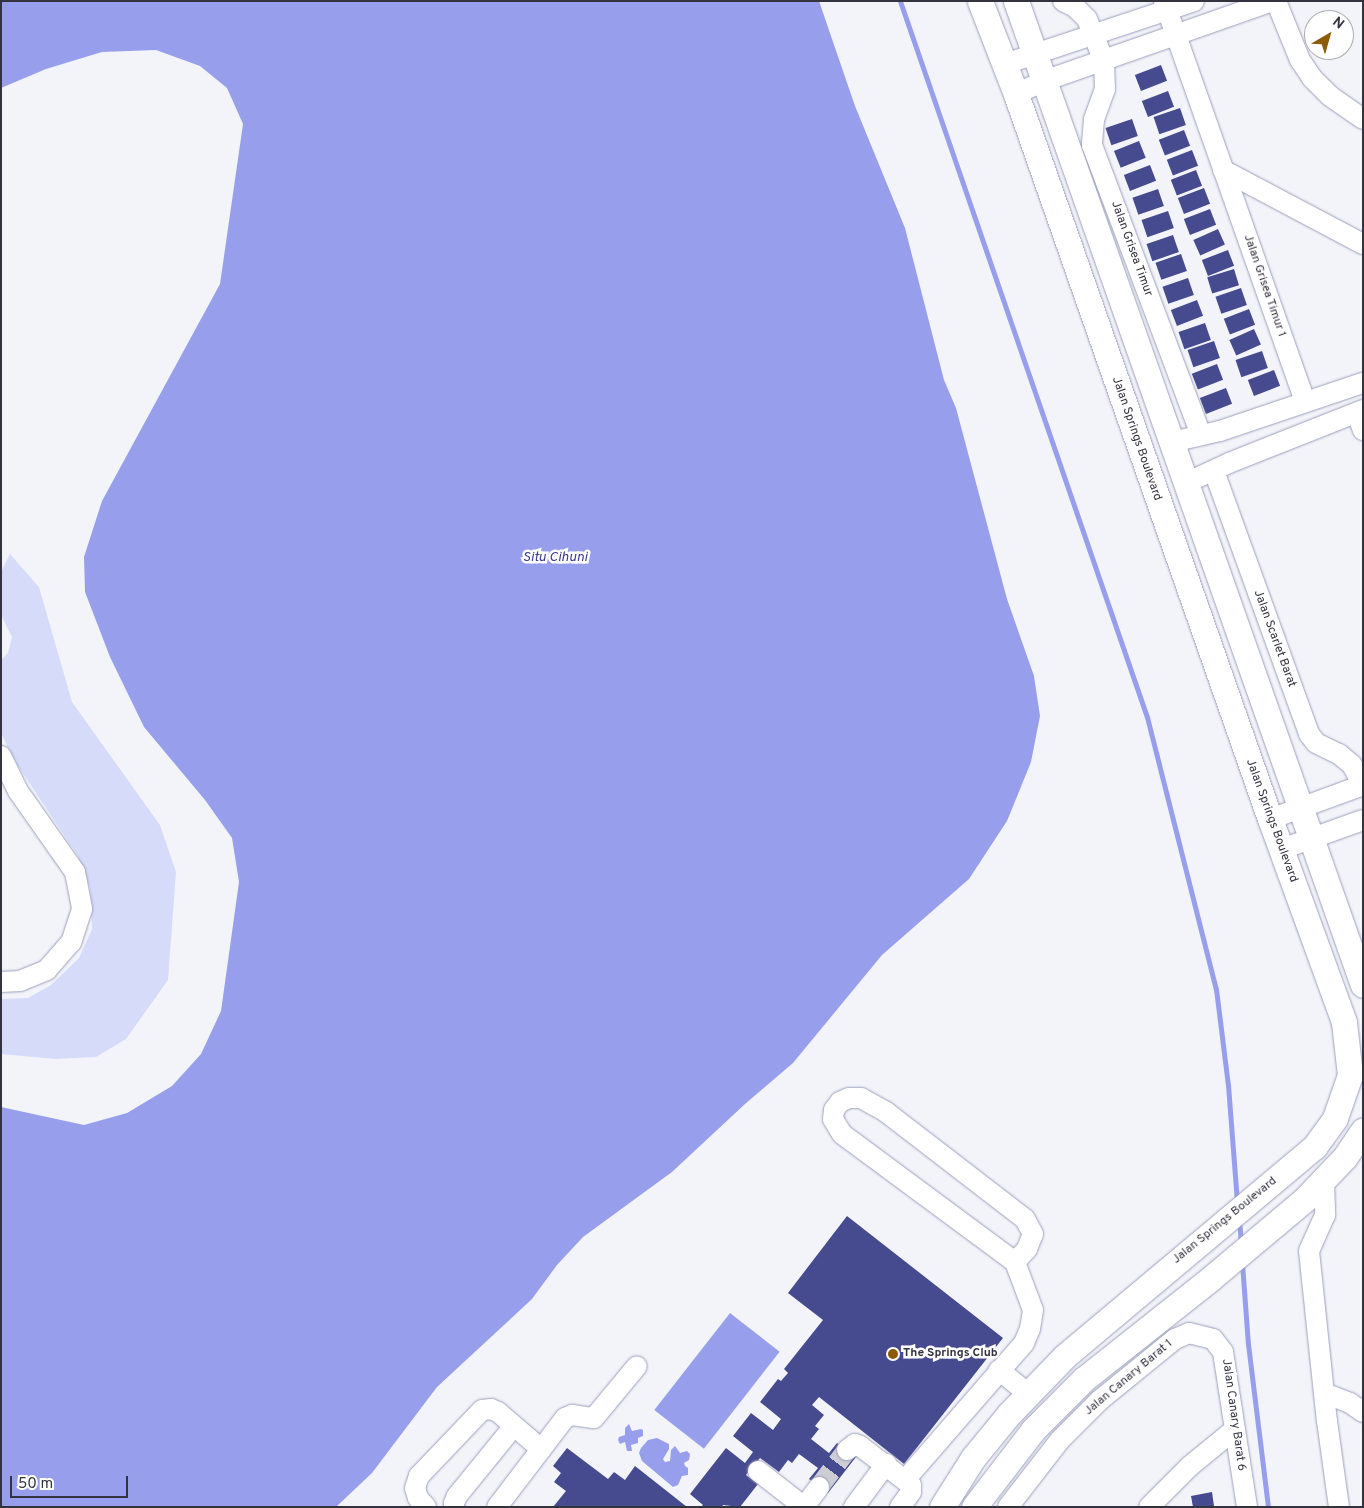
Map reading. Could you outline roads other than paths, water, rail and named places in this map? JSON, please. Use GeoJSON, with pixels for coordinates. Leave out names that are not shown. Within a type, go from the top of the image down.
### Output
{"type":"FeatureCollection","features":[{"type":"Feature","properties":{"kind":"main road","name":"Jalan Springs Boulevard"},"geometry":{"type":"LineString","coordinates":[[942,1507],[973,1458],[1027,1393],[1095,1329],[1315,1146],[1335,1118],[1350,1075],[1350,1060],[1344,1022],[1270,819],[1016,94],[980,1]]}},
{"type":"Feature","properties":{"kind":"main road"},"geometry":{"type":"LineString","coordinates":[[1016,1],[1363,985]]}},
{"type":"Feature","properties":{"kind":"main road"},"geometry":{"type":"LineString","coordinates":[[974,1507],[1033,1430],[1084,1379],[1210,1279],[1304,1200],[1345,1157],[1363,1130]]}},
{"type":"Feature","properties":{"kind":"street","name":"Jalan Grisea Timur"},"geometry":{"type":"LineString","coordinates":[[1063,1],[1075,7],[1087,19],[1095,34],[1104,61],[1106,89],[1094,120],[1092,145],[1201,435]]}},
{"type":"Feature","properties":{"kind":"street"},"geometry":{"type":"LineString","coordinates":[[1005,64],[1095,34],[1165,6],[1194,1]]}},
{"type":"Feature","properties":{"kind":"street"},"geometry":{"type":"LineString","coordinates":[[1016,94],[1044,81],[1272,1]]}},
{"type":"Feature","properties":{"kind":"street"},"geometry":{"type":"LineString","coordinates":[[1276,1],[1300,60],[1308,72],[1330,96],[1363,119]]}},
{"type":"Feature","properties":{"kind":"street","name":"Jalan Grisea Timur 1"},"geometry":{"type":"LineString","coordinates":[[1165,6],[1305,402]]}},
{"type":"Feature","properties":{"kind":"street"},"geometry":{"type":"LineString","coordinates":[[1223,170],[1363,244]]}},
{"type":"Feature","properties":{"kind":"street"},"geometry":{"type":"LineString","coordinates":[[1172,442],[1220,431],[1363,383]]}},
{"type":"Feature","properties":{"kind":"street"},"geometry":{"type":"LineString","coordinates":[[1186,483],[1229,463],[1361,418]]}},
{"type":"Feature","properties":{"kind":"street","name":"Jalan Scarlet Barat"},"geometry":{"type":"LineString","coordinates":[[1214,471],[1309,734],[1316,743],[1339,754],[1352,765],[1363,786]]}},
{"type":"Feature","properties":{"kind":"street"},"geometry":{"type":"LineString","coordinates":[[1,756],[18,791],[75,872],[82,909],[71,942],[47,970],[20,981],[1,982]]}},
{"type":"Feature","properties":{"kind":"street"},"geometry":{"type":"LineString","coordinates":[[1270,819],[1363,786]]}},
{"type":"Feature","properties":{"kind":"street"},"geometry":{"type":"LineString","coordinates":[[1282,849],[1363,820]]}},
{"type":"Feature","properties":{"kind":"street"},"geometry":{"type":"LineString","coordinates":[[905,1480],[1024,1343],[1030,1329],[1033,1310],[1015,1262],[842,1134],[833,1119],[834,1110],[840,1102],[849,1098],[861,1098],[886,1112],[1026,1219],[1033,1234],[1027,1249],[1015,1262]]}},
{"type":"Feature","properties":{"kind":"street"},"geometry":{"type":"LineString","coordinates":[[1324,1181],[1325,1215],[1309,1251],[1324,1393],[1339,1507]]}},
{"type":"Feature","properties":{"kind":"street","name":"Jalan Canary Barat 1"},"geometry":{"type":"LineString","coordinates":[[1008,1507],[1060,1440],[1100,1400],[1175,1339],[1189,1332],[1201,1334]]}},
{"type":"Feature","properties":{"kind":"street","name":"Jalan Canary Barat 6"},"geometry":{"type":"LineString","coordinates":[[1201,1334],[1213,1339],[1223,1352],[1246,1507]]}},
{"type":"Feature","properties":{"kind":"street"},"geometry":{"type":"LineString","coordinates":[[497,1507],[568,1416],[592,1419],[637,1366]]}},
{"type":"Feature","properties":{"kind":"street"},"geometry":{"type":"LineString","coordinates":[[999,1370],[1027,1393]]}},
{"type":"Feature","properties":{"kind":"street"},"geometry":{"type":"LineString","coordinates":[[1324,1393],[1350,1403],[1363,1412]]}},
{"type":"Feature","properties":{"kind":"street"},"geometry":{"type":"LineString","coordinates":[[426,1507],[418,1498],[415,1488],[419,1476],[482,1410],[491,1409],[498,1412],[513,1427],[542,1449]]}},
{"type":"Feature","properties":{"kind":"street"},"geometry":{"type":"LineString","coordinates":[[454,1507],[458,1496],[513,1427]]}},
{"type":"Feature","properties":{"kind":"street"},"geometry":{"type":"LineString","coordinates":[[1149,1507],[1190,1466],[1235,1429]]}},
{"type":"Feature","properties":{"kind":"street"},"geometry":{"type":"LineString","coordinates":[[847,1450],[855,1444],[860,1446],[905,1480],[912,1488],[900,1507]]}},
{"type":"Feature","properties":{"kind":"street"},"geometry":{"type":"LineString","coordinates":[[854,1507],[886,1464]]}},
{"type":"Feature","properties":{"kind":"street"},"geometry":{"type":"LineString","coordinates":[[758,1471],[804,1507],[819,1487]]}},
{"type":"Feature","properties":{"kind":"water","name":"Situ Cihuni"},"geometry":{"type":"Polygon","coordinates":[[[1,1],[819,1],[855,106],[905,228],[944,380],[956,408],[1007,599],[1034,676],[1040,716],[1031,762],[1007,821],[969,879],[882,955],[793,1063],[745,1104],[672,1172],[583,1237],[557,1265],[532,1299],[437,1387],[372,1473],[336,1507],[1,1507],[1,1107],[84,1125],[127,1113],[172,1086],[201,1054],[221,1011],[239,882],[232,838],[205,800],[144,727],[110,657],[85,592],[84,557],[102,501],[220,284],[243,124],[227,88],[200,66],[156,50],[102,52],[46,69],[1,88],[1,1]]]}},
{"type":"Feature","properties":{"kind":"water"},"geometry":{"type":"Polygon","coordinates":[[[730,1313],[780,1352],[704,1449],[654,1410],[730,1313]]]}},
{"type":"Feature","properties":{"kind":"water"},"geometry":{"type":"Polygon","coordinates":[[[629,1424],[632,1431],[643,1430],[643,1436],[638,1438],[638,1443],[631,1445],[632,1451],[627,1451],[625,1442],[620,1444],[618,1440],[619,1437],[625,1435],[625,1428],[629,1424]]]}},
{"type":"Feature","properties":{"kind":"water"},"geometry":{"type":"Polygon","coordinates":[[[657,1438],[669,1444],[669,1449],[663,1459],[665,1462],[670,1461],[671,1450],[675,1446],[680,1453],[687,1451],[690,1454],[689,1460],[684,1463],[688,1468],[688,1475],[682,1476],[678,1485],[673,1487],[642,1461],[639,1453],[648,1440],[657,1438]]]}},
{"type":"Feature","properties":{"kind":"waterway"},"geometry":{"type":"LineString","coordinates":[[900,1],[1147,717],[1216,989],[1228,1085],[1237,1202]]}},
{"type":"Feature","properties":{"kind":"waterway"},"geometry":{"type":"LineString","coordinates":[[1239,1220],[1241,1244]]}},
{"type":"Feature","properties":{"kind":"waterway"},"geometry":{"type":"LineString","coordinates":[[1242,1263],[1248,1344],[1268,1507]]}},
{"type":"Feature","properties":{"kind":"tunnel"},"geometry":{"type":"LineString","coordinates":[[819,1487],[847,1450]]}},
{"type":"Feature","properties":{"kind":"place","name":"The Springs Club"},"geometry":{"type":"Point","coordinates":[893,1354]}}]}
